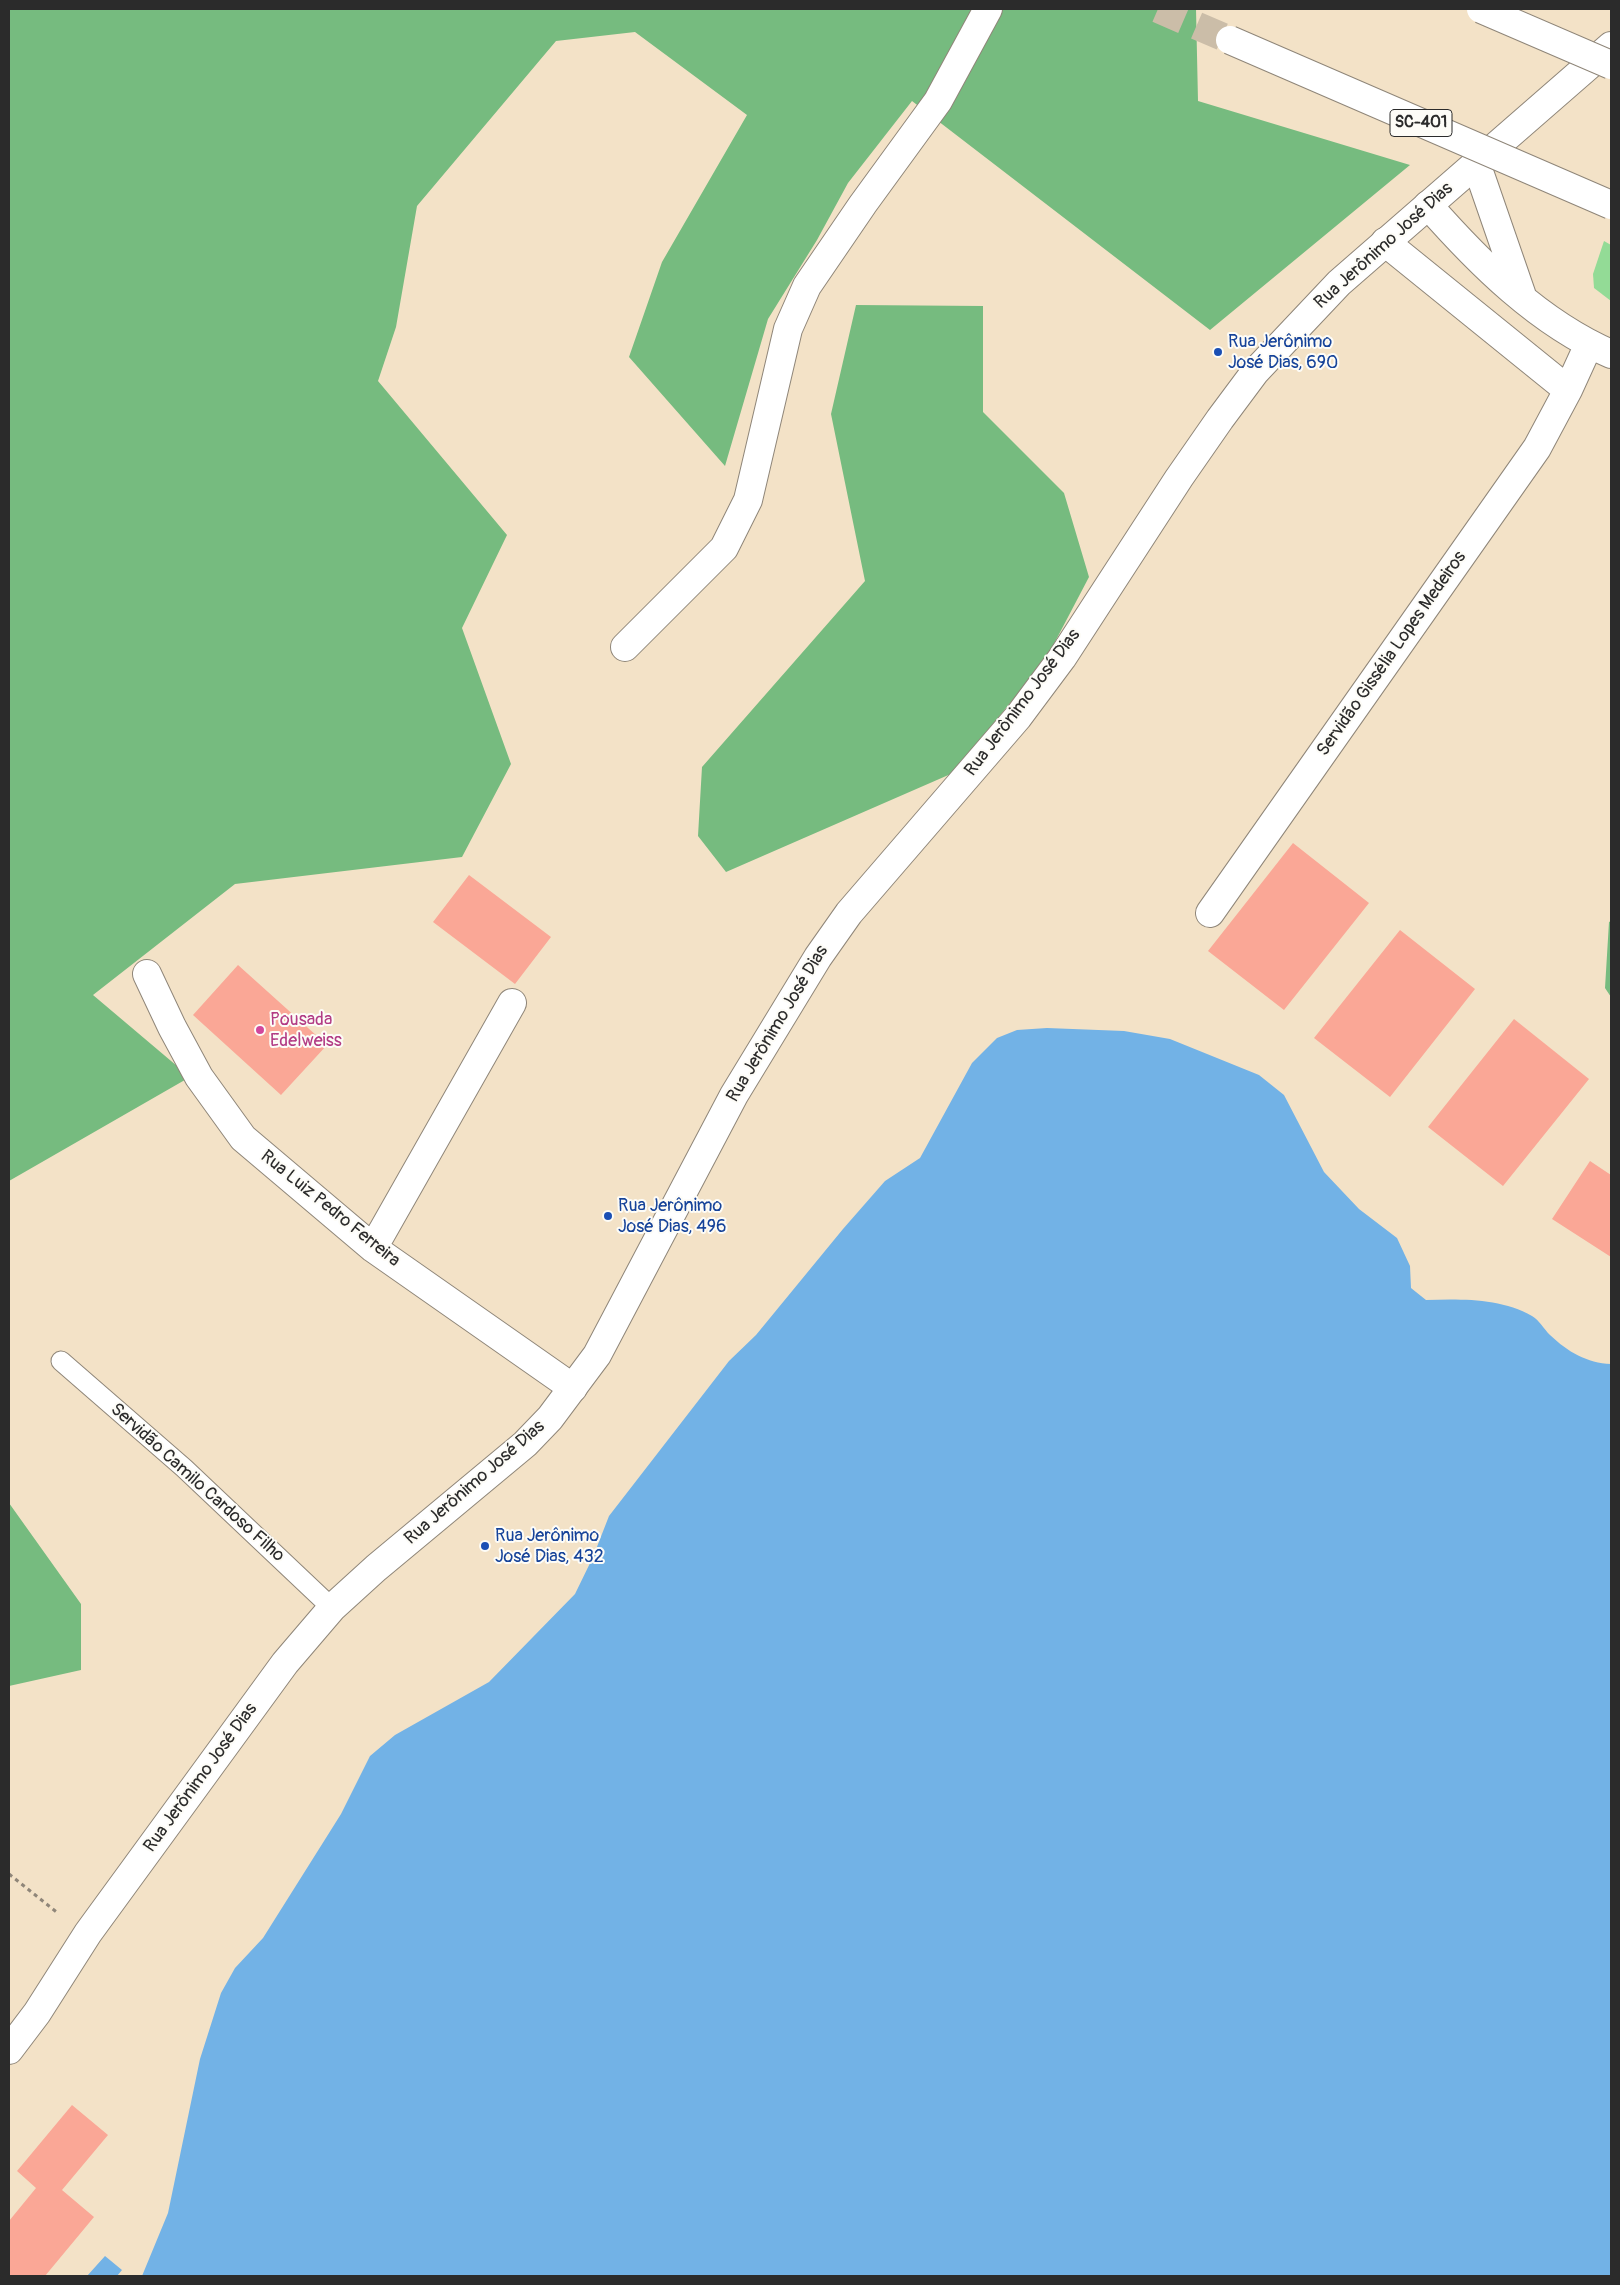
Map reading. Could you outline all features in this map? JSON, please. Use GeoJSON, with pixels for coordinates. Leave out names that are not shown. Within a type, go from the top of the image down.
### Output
{"type":"FeatureCollection","features":[{"type":"Feature","properties":{"kind":"main road"},"geometry":{"type":"LineString","coordinates":[[625,647],[724,548],[748,500],[788,329],[807,286],[863,204],[938,101],[988,9]]}},
{"type":"Feature","properties":{"kind":"main road"},"geometry":{"type":"LineString","coordinates":[[1481,9],[1611,65]]}},
{"type":"Feature","properties":{"kind":"main road","name":"SC-401"},"geometry":{"type":"LineString","coordinates":[[1230,40],[1611,205]]}},
{"type":"Feature","properties":{"kind":"main road","name":"Rua Jerônimo José Dias"},"geometry":{"type":"LineString","coordinates":[[9,2050],[37,2013],[88,1933],[284,1663],[332,1608],[376,1568],[525,1444],[550,1418],[574,1388],[597,1355],[734,1094],[823,950],[849,913],[1018,717],[1062,658],[1179,478],[1255,372],[1339,283],[1611,46]]}},
{"type":"Feature","properties":{"kind":"main road"},"geometry":{"type":"LineString","coordinates":[[1476,163],[1522,297]]}},
{"type":"Feature","properties":{"kind":"main road"},"geometry":{"type":"LineString","coordinates":[[1428,205],[1459,241],[1522,297],[1600,349]]}},
{"type":"Feature","properties":{"kind":"main road"},"geometry":{"type":"LineString","coordinates":[[1385,242],[1568,390]]}},
{"type":"Feature","properties":{"kind":"main road","name":"Servidão Gissélia Lopes Medeiros"},"geometry":{"type":"LineString","coordinates":[[1210,913],[1537,448],[1568,390],[1600,349]]}},
{"type":"Feature","properties":{"kind":"main road","name":"Rua Luiz Pedro Ferreira"},"geometry":{"type":"LineString","coordinates":[[147,974],[172,1027],[199,1077],[243,1138],[373,1248],[574,1388]]}},
{"type":"Feature","properties":{"kind":"main road"},"geometry":{"type":"LineString","coordinates":[[373,1248],[512,1003]]}},
{"type":"Feature","properties":{"kind":"lane","name":"Servidão Camilo Cardoso Filho"},"geometry":{"type":"LineString","coordinates":[[60,1361],[184,1468],[332,1608]]}},
{"type":"Feature","properties":{"kind":"path"},"geometry":{"type":"LineString","coordinates":[[9,1874],[52,1910],[88,1933]]}},
{"type":"Feature","properties":{"kind":"green space"},"geometry":{"type":"Polygon","coordinates":[[[9,9],[1196,9],[1198,101],[1410,165],[1210,330],[912,101],[848,183],[817,240],[768,319],[725,466],[629,357],[662,262],[747,115],[635,32],[556,41],[417,206],[396,327],[378,381],[507,535],[462,628],[511,764],[462,857],[235,884],[93,995],[190,1077],[9,1181],[9,9]]]}},
{"type":"Feature","properties":{"kind":"green space"},"geometry":{"type":"Polygon","coordinates":[[[1604,241],[1611,245],[1611,301],[1594,288],[1593,274],[1604,241]]]}},
{"type":"Feature","properties":{"kind":"green space"},"geometry":{"type":"Polygon","coordinates":[[[856,305],[983,306],[983,412],[1064,493],[1089,577],[1046,659],[953,773],[726,872],[698,836],[702,767],[865,581],[831,414],[856,305]]]}},
{"type":"Feature","properties":{"kind":"green space"},"geometry":{"type":"Polygon","coordinates":[[[1611,921],[1611,997],[1605,988],[1609,922],[1611,921]]]}},
{"type":"Feature","properties":{"kind":"green space"},"geometry":{"type":"Polygon","coordinates":[[[9,1503],[81,1604],[81,1670],[9,1686],[9,1503]]]}},
{"type":"Feature","properties":{"kind":"water"},"geometry":{"type":"Polygon","coordinates":[[[1047,1028],[1124,1031],[1170,1039],[1259,1075],[1284,1095],[1324,1172],[1359,1209],[1397,1238],[1410,1266],[1411,1288],[1426,1300],[1480,1301],[1520,1310],[1535,1318],[1550,1335],[1578,1356],[1611,1364],[1611,2276],[142,2276],[168,2213],[200,2059],[221,1993],[235,1968],[263,1938],[341,1814],[370,1756],[395,1735],[489,1682],[575,1594],[593,1557],[609,1516],[729,1361],[756,1335],[843,1229],[885,1181],[920,1158],[972,1063],[997,1038],[1017,1030],[1047,1028]]]}},
{"type":"Feature","properties":{"kind":"water"},"geometry":{"type":"Polygon","coordinates":[[[105,2256],[122,2270],[117,2276],[87,2276],[105,2256]]]}},
{"type":"Feature","properties":{"kind":"building"},"geometry":{"type":"Polygon","coordinates":[[[1293,843],[1369,903],[1284,1010],[1208,951],[1293,843]]]}},
{"type":"Feature","properties":{"kind":"building"},"geometry":{"type":"Polygon","coordinates":[[[469,875],[551,937],[515,984],[433,922],[469,875]]]}},
{"type":"Feature","properties":{"kind":"building"},"geometry":{"type":"Polygon","coordinates":[[[1400,930],[1475,989],[1390,1097],[1314,1038],[1400,930]]]}},
{"type":"Feature","properties":{"kind":"building","name":"Pousada Edelweiss"},"geometry":{"type":"Polygon","coordinates":[[[238,965],[327,1045],[281,1095],[193,1015],[238,965]]]}},
{"type":"Feature","properties":{"kind":"building"},"geometry":{"type":"Polygon","coordinates":[[[1514,1019],[1589,1079],[1503,1186],[1428,1127],[1514,1019]]]}},
{"type":"Feature","properties":{"kind":"building"},"geometry":{"type":"Polygon","coordinates":[[[1590,1161],[1611,1175],[1611,1257],[1552,1219],[1590,1161]]]}},
{"type":"Feature","properties":{"kind":"building"},"geometry":{"type":"Polygon","coordinates":[[[72,2105],[108,2135],[62,2190],[94,2217],[45,2276],[9,2276],[9,2221],[36,2188],[17,2171],[72,2105]]]}},
{"type":"Feature","properties":{"kind":"tunnel"},"geometry":{"type":"LineString","coordinates":[[1158,9],[1230,40]]}},
{"type":"Feature","properties":{"kind":"place","name":"Rua Jerônimo José Dias, 690"},"geometry":{"type":"Point","coordinates":[1218,352]}},
{"type":"Feature","properties":{"kind":"place","name":"Pousada Edelweiss"},"geometry":{"type":"Point","coordinates":[260,1030]}},
{"type":"Feature","properties":{"kind":"place","name":"Rua Jerônimo José Dias, 496"},"geometry":{"type":"Point","coordinates":[608,1216]}},
{"type":"Feature","properties":{"kind":"place","name":"Rua Jerônimo José Dias, 432"},"geometry":{"type":"Point","coordinates":[485,1546]}}]}
